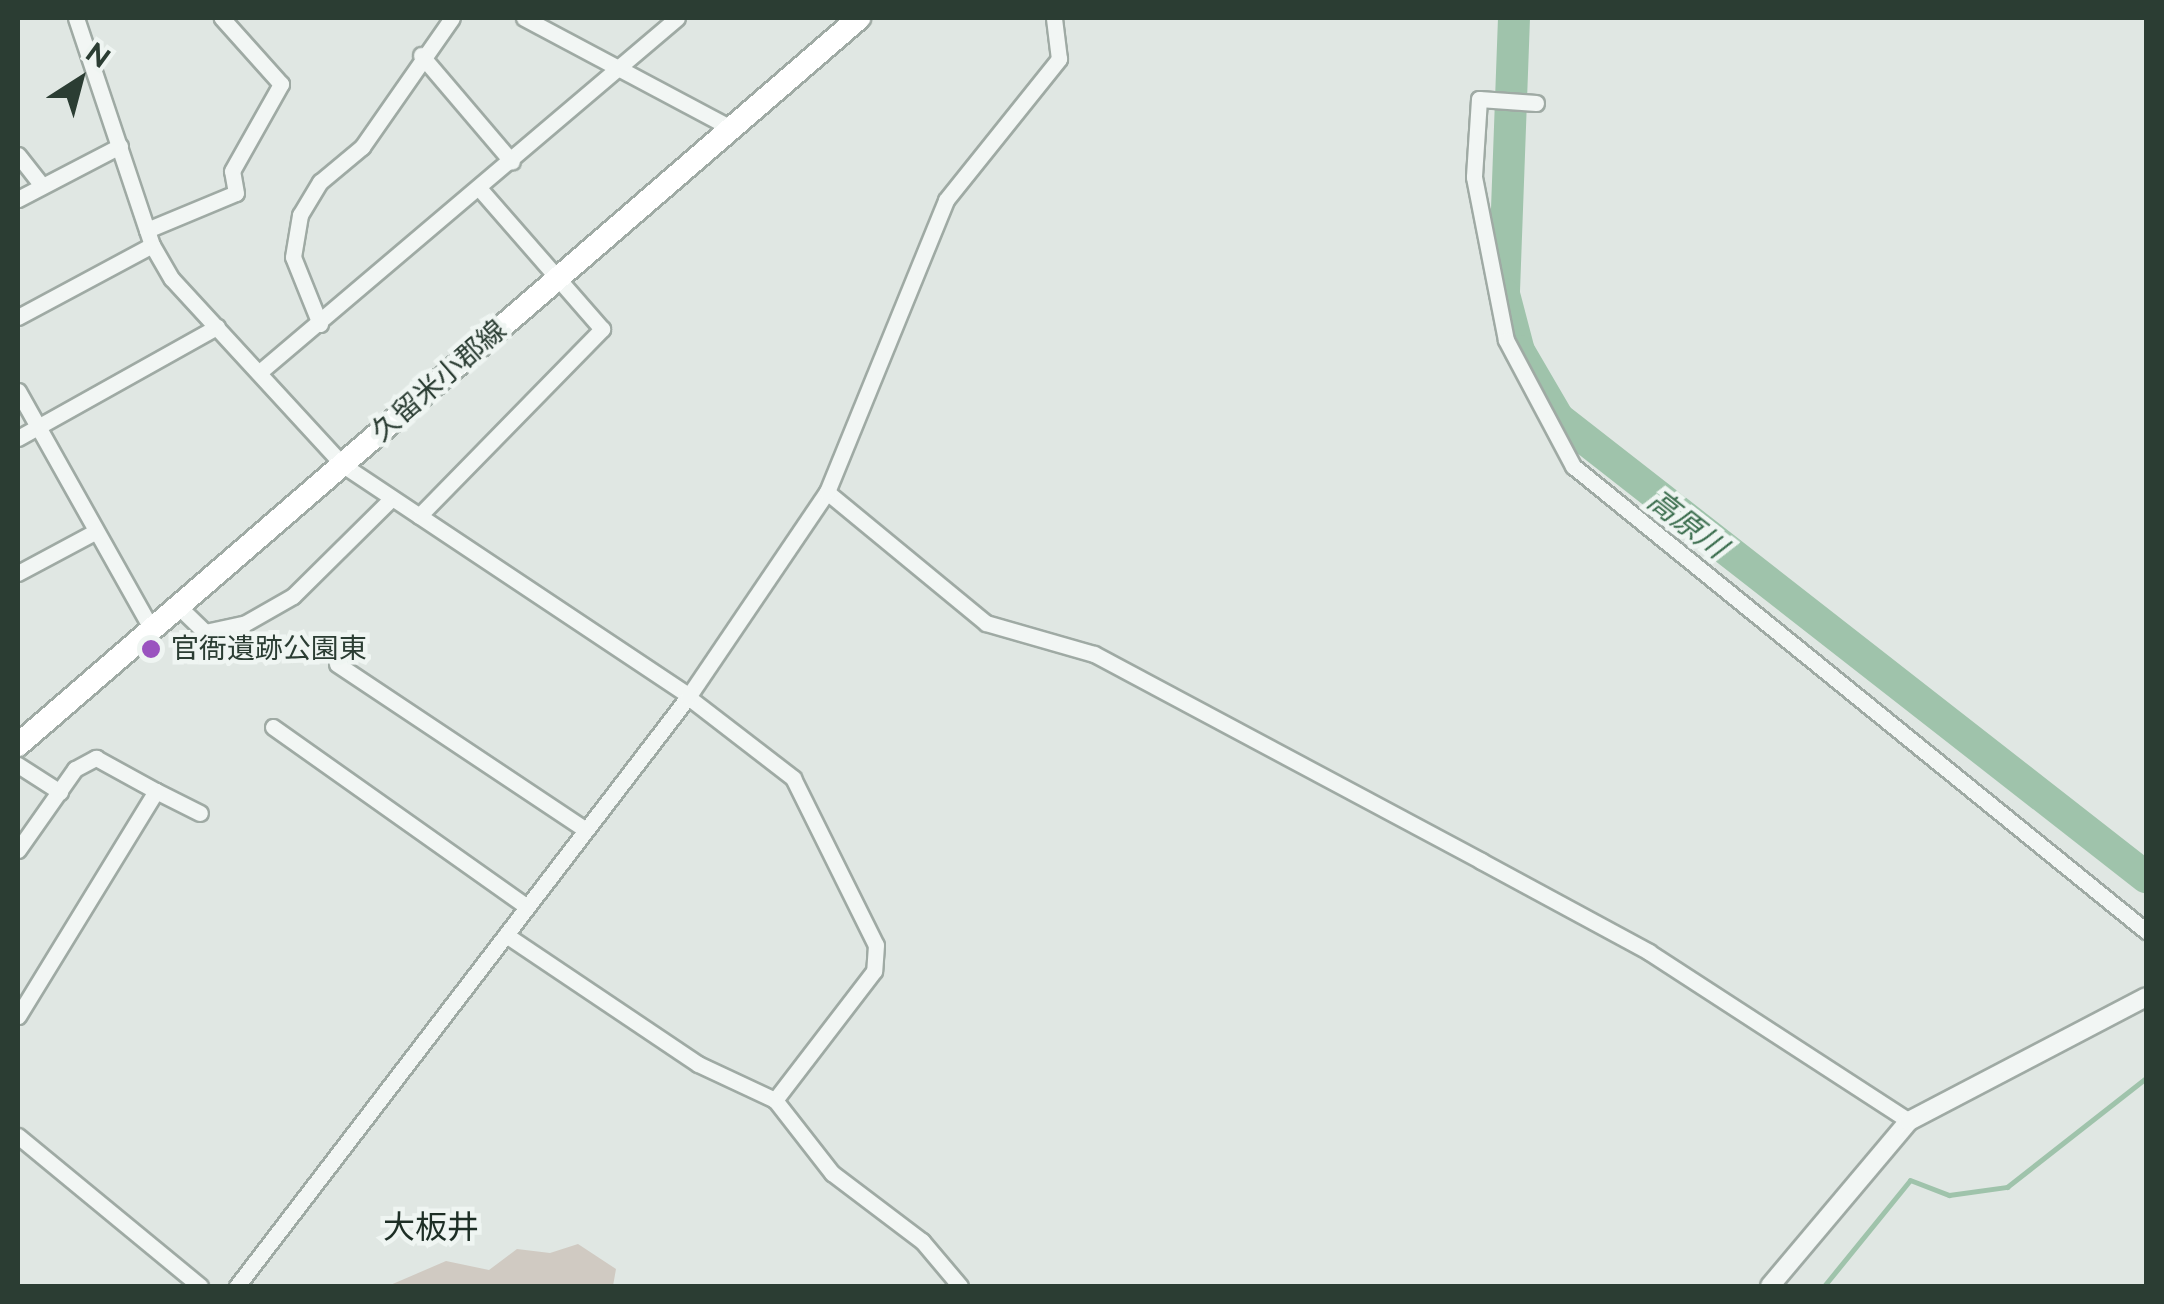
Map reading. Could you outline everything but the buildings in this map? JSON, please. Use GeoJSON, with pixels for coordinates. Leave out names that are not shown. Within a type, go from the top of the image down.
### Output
{"type":"FeatureCollection","features":[{"type":"Feature","properties":{"kind":"main road","name":"久留米小郡線"},"geometry":{"type":"LineString","coordinates":[[18,744],[860,18]]}},
{"type":"Feature","properties":{"kind":"street"},"geometry":{"type":"LineString","coordinates":[[76,18],[149,238],[216,327],[262,370],[343,464],[688,697],[794,778],[876,945],[874,971],[775,1100]]}},
{"type":"Feature","properties":{"kind":"street"},"geometry":{"type":"LineString","coordinates":[[18,317],[149,238],[236,193],[232,170],[281,84],[222,18]]}},
{"type":"Feature","properties":{"kind":"street"},"geometry":{"type":"LineString","coordinates":[[320,324],[293,258],[300,214],[320,182],[362,147],[421,56],[452,18]]}},
{"type":"Feature","properties":{"kind":"street"},"geometry":{"type":"LineString","coordinates":[[524,18],[731,128]]}},
{"type":"Feature","properties":{"kind":"street"},"geometry":{"type":"LineString","coordinates":[[262,370],[512,162],[677,18]]}},
{"type":"Feature","properties":{"kind":"street"},"geometry":{"type":"LineString","coordinates":[[238,1286],[688,697],[827,492],[946,200],[1058,59],[1054,18]]}},
{"type":"Feature","properties":{"kind":"street"},"geometry":{"type":"LineString","coordinates":[[421,56],[512,162]]}},
{"type":"Feature","properties":{"kind":"street"},"geometry":{"type":"LineString","coordinates":[[1532,103],[1484,100],[1474,177],[1491,288],[1528,388],[1573,466],[2146,931]]}},
{"type":"Feature","properties":{"kind":"street"},"geometry":{"type":"LineString","coordinates":[[18,199],[120,146]]}},
{"type":"Feature","properties":{"kind":"street"},"geometry":{"type":"LineString","coordinates":[[18,155],[42,186]]}},
{"type":"Feature","properties":{"kind":"street"},"geometry":{"type":"LineString","coordinates":[[420,516],[602,329],[480,189]]}},
{"type":"Feature","properties":{"kind":"street"},"geometry":{"type":"LineString","coordinates":[[18,438],[216,327]]}},
{"type":"Feature","properties":{"kind":"street"},"geometry":{"type":"LineString","coordinates":[[18,392],[93,533],[152,630]]}},
{"type":"Feature","properties":{"kind":"street"},"geometry":{"type":"LineString","coordinates":[[827,492],[986,623],[1094,654],[1649,952],[1909,1121]]}},
{"type":"Feature","properties":{"kind":"street"},"geometry":{"type":"LineString","coordinates":[[179,606],[206,632],[244,624],[293,596],[392,498]]}},
{"type":"Feature","properties":{"kind":"street"},"geometry":{"type":"LineString","coordinates":[[18,574],[93,533]]}},
{"type":"Feature","properties":{"kind":"street"},"geometry":{"type":"LineString","coordinates":[[337,664],[584,829]]}},
{"type":"Feature","properties":{"kind":"street"},"geometry":{"type":"LineString","coordinates":[[273,727],[526,906]]}},
{"type":"Feature","properties":{"kind":"street"},"geometry":{"type":"LineString","coordinates":[[18,850],[60,792],[96,758],[200,813]]}},
{"type":"Feature","properties":{"kind":"street"},"geometry":{"type":"LineString","coordinates":[[18,765],[60,792]]}},
{"type":"Feature","properties":{"kind":"street"},"geometry":{"type":"LineString","coordinates":[[18,1016],[156,791]]}},
{"type":"Feature","properties":{"kind":"street"},"geometry":{"type":"LineString","coordinates":[[506,935],[698,1064],[775,1100],[823,1164],[922,1240],[960,1286]]}},
{"type":"Feature","properties":{"kind":"street"},"geometry":{"type":"LineString","coordinates":[[1770,1286],[1909,1121],[2146,997]]}},
{"type":"Feature","properties":{"kind":"street"},"geometry":{"type":"LineString","coordinates":[[18,1136],[200,1286]]}},
{"type":"Feature","properties":{"kind":"shaded area"},"geometry":{"type":"Polygon","coordinates":[[[578,1244],[616,1269],[613,1286],[388,1286],[446,1261],[489,1270],[517,1249],[550,1253],[578,1244]]]}},
{"type":"Feature","properties":{"kind":"waterway","name":"高原川"},"geometry":{"type":"LineString","coordinates":[[1514,18],[1504,294],[1519,351],[1558,418],[2146,877]]}},
{"type":"Feature","properties":{"kind":"waterway"},"geometry":{"type":"LineString","coordinates":[[1824,1286],[1910,1180],[1949,1195],[2007,1187],[2146,1078]]}},
{"type":"Feature","properties":{"kind":"place","name":"官衙遺跡公園東"},"geometry":{"type":"Point","coordinates":[151,649]}},
{"type":"Feature","properties":{"kind":"district","name":"大板井"},"geometry":{"type":"Point","coordinates":[431,1227]}}]}
